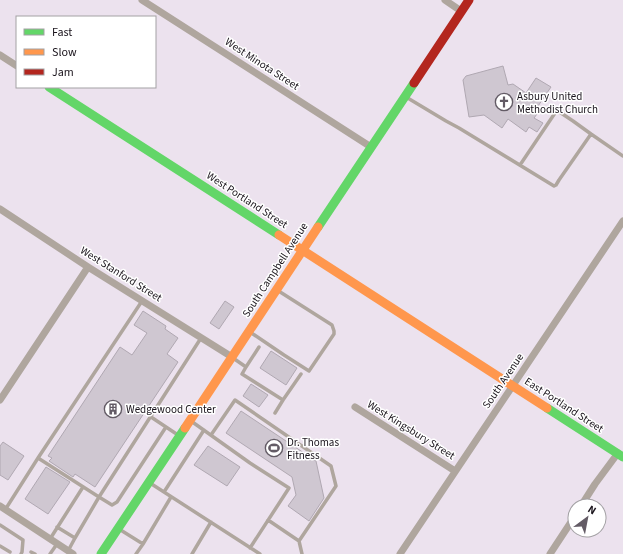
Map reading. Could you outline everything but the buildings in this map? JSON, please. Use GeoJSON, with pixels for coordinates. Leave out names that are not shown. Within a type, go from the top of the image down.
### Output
{"type":"FeatureCollection","features":[{"type":"Feature","properties":{"kind":"street","name":"West Minota Street"},"geometry":{"type":"LineString","coordinates":[[142,0],[371,147]]}},
{"type":"Feature","properties":{"kind":"street"},"geometry":{"type":"LineString","coordinates":[[445,0],[461,11]]}},
{"type":"Feature","properties":{"kind":"street","name":"South Campbell Avenue"},"geometry":{"type":"LineString","coordinates":[[101,554],[469,0]]}},
{"type":"Feature","properties":{"kind":"street"},"geometry":{"type":"LineString","coordinates":[[0,56],[16,65]]}},
{"type":"Feature","properties":{"kind":"street","name":"West Portland Street"},"geometry":{"type":"LineString","coordinates":[[51,88],[513,386]]}},
{"type":"Feature","properties":{"kind":"street","name":"West Stanford Street"},"geometry":{"type":"LineString","coordinates":[[0,209],[232,357]]}},
{"type":"Feature","properties":{"kind":"street","name":"South Avenue"},"geometry":{"type":"LineString","coordinates":[[400,554],[623,221]]}},
{"type":"Feature","properties":{"kind":"street"},"geometry":{"type":"LineString","coordinates":[[0,400],[88,266]]}},
{"type":"Feature","properties":{"kind":"street","name":"East Portland Street"},"geometry":{"type":"LineString","coordinates":[[513,386],[620,455]]}},
{"type":"Feature","properties":{"kind":"street","name":"West Kingsbury Street"},"geometry":{"type":"LineString","coordinates":[[355,407],[455,471]]}},
{"type":"Feature","properties":{"kind":"street"},"geometry":{"type":"LineString","coordinates":[[586,498],[595,484],[620,455]]}},
{"type":"Feature","properties":{"kind":"street"},"geometry":{"type":"LineString","coordinates":[[3,508],[70,552]]}},
{"type":"Feature","properties":{"kind":"street"},"geometry":{"type":"LineString","coordinates":[[550,554],[567,528]]}},
{"type":"Feature","properties":{"kind":"lane"},"geometry":{"type":"LineString","coordinates":[[405,96],[554,186],[591,134]]}},
{"type":"Feature","properties":{"kind":"lane"},"geometry":{"type":"LineString","coordinates":[[520,165],[555,113],[558,111],[623,156]]}},
{"type":"Feature","properties":{"kind":"lane"},"geometry":{"type":"LineString","coordinates":[[249,331],[309,371],[334,334],[332,325],[276,290]]}},
{"type":"Feature","properties":{"kind":"lane"},"geometry":{"type":"LineString","coordinates":[[3,508],[38,458],[142,300]]}},
{"type":"Feature","properties":{"kind":"lane"},"geometry":{"type":"LineString","coordinates":[[70,552],[75,538],[99,497],[201,338]]}},
{"type":"Feature","properties":{"kind":"lane"},"geometry":{"type":"LineString","coordinates":[[259,347],[242,374],[283,400]]}},
{"type":"Feature","properties":{"kind":"lane"},"geometry":{"type":"LineString","coordinates":[[232,357],[246,367]]}},
{"type":"Feature","properties":{"kind":"lane"},"geometry":{"type":"LineString","coordinates":[[275,413],[301,374]]}},
{"type":"Feature","properties":{"kind":"lane"},"geometry":{"type":"LineString","coordinates":[[211,435],[234,400],[331,466],[336,486],[300,541],[302,554]]}},
{"type":"Feature","properties":{"kind":"lane"},"geometry":{"type":"LineString","coordinates":[[150,417],[180,436]]}},
{"type":"Feature","properties":{"kind":"lane"},"geometry":{"type":"LineString","coordinates":[[190,421],[289,488],[250,548]]}},
{"type":"Feature","properties":{"kind":"lane"},"geometry":{"type":"LineString","coordinates":[[38,458],[112,505],[117,502],[166,427]]}},
{"type":"Feature","properties":{"kind":"lane"},"geometry":{"type":"LineString","coordinates":[[164,492],[204,430]]}},
{"type":"Feature","properties":{"kind":"lane"},"geometry":{"type":"LineString","coordinates":[[149,482],[260,554]]}},
{"type":"Feature","properties":{"kind":"lane"},"geometry":{"type":"LineString","coordinates":[[50,539],[83,487]]}},
{"type":"Feature","properties":{"kind":"lane"},"geometry":{"type":"LineString","coordinates":[[136,554],[172,497]]}},
{"type":"Feature","properties":{"kind":"lane"},"geometry":{"type":"LineString","coordinates":[[268,520],[300,541]]}},
{"type":"Feature","properties":{"kind":"lane"},"geometry":{"type":"LineString","coordinates":[[192,554],[211,522]]}},
{"type":"Feature","properties":{"kind":"lane"},"geometry":{"type":"LineString","coordinates":[[0,525],[23,540],[21,554]]}},
{"type":"Feature","properties":{"kind":"lane"},"geometry":{"type":"LineString","coordinates":[[58,527],[75,538]]}},
{"type":"Feature","properties":{"kind":"lane"},"geometry":{"type":"LineString","coordinates":[[118,528],[143,544]]}},
{"type":"Feature","properties":{"kind":"lane"},"geometry":{"type":"LineString","coordinates":[[50,554],[57,544]]}},
{"type":"Feature","properties":{"kind":"lane"},"geometry":{"type":"LineString","coordinates":[[0,546],[10,552]]}},
{"type":"Feature","properties":{"kind":"traffic: fast"},"geometry":{"type":"LineString","coordinates":[[318,227],[414,83]]}},
{"type":"Feature","properties":{"kind":"traffic: fast"},"geometry":{"type":"LineString","coordinates":[[51,88],[279,235]]}},
{"type":"Feature","properties":{"kind":"traffic: fast"},"geometry":{"type":"LineString","coordinates":[[547,408],[623,457]]}},
{"type":"Feature","properties":{"kind":"traffic: fast"},"geometry":{"type":"LineString","coordinates":[[101,554],[185,428]]}},
{"type":"Feature","properties":{"kind":"traffic: slow"},"geometry":{"type":"LineString","coordinates":[[185,428],[318,227]]}},
{"type":"Feature","properties":{"kind":"traffic: slow"},"geometry":{"type":"LineString","coordinates":[[279,235],[547,408]]}},
{"type":"Feature","properties":{"kind":"traffic: jam"},"geometry":{"type":"LineString","coordinates":[[414,83],[469,0]]}},
{"type":"Feature","properties":{"kind":"place","name":"Asbury United Methodist Church"},"geometry":{"type":"Point","coordinates":[504,102]}},
{"type":"Feature","properties":{"kind":"place","name":"Wedgewood Center"},"geometry":{"type":"Point","coordinates":[113,409]}},
{"type":"Feature","properties":{"kind":"place","name":"Dr. Thomas Fitness"},"geometry":{"type":"Point","coordinates":[274,448]}}]}
